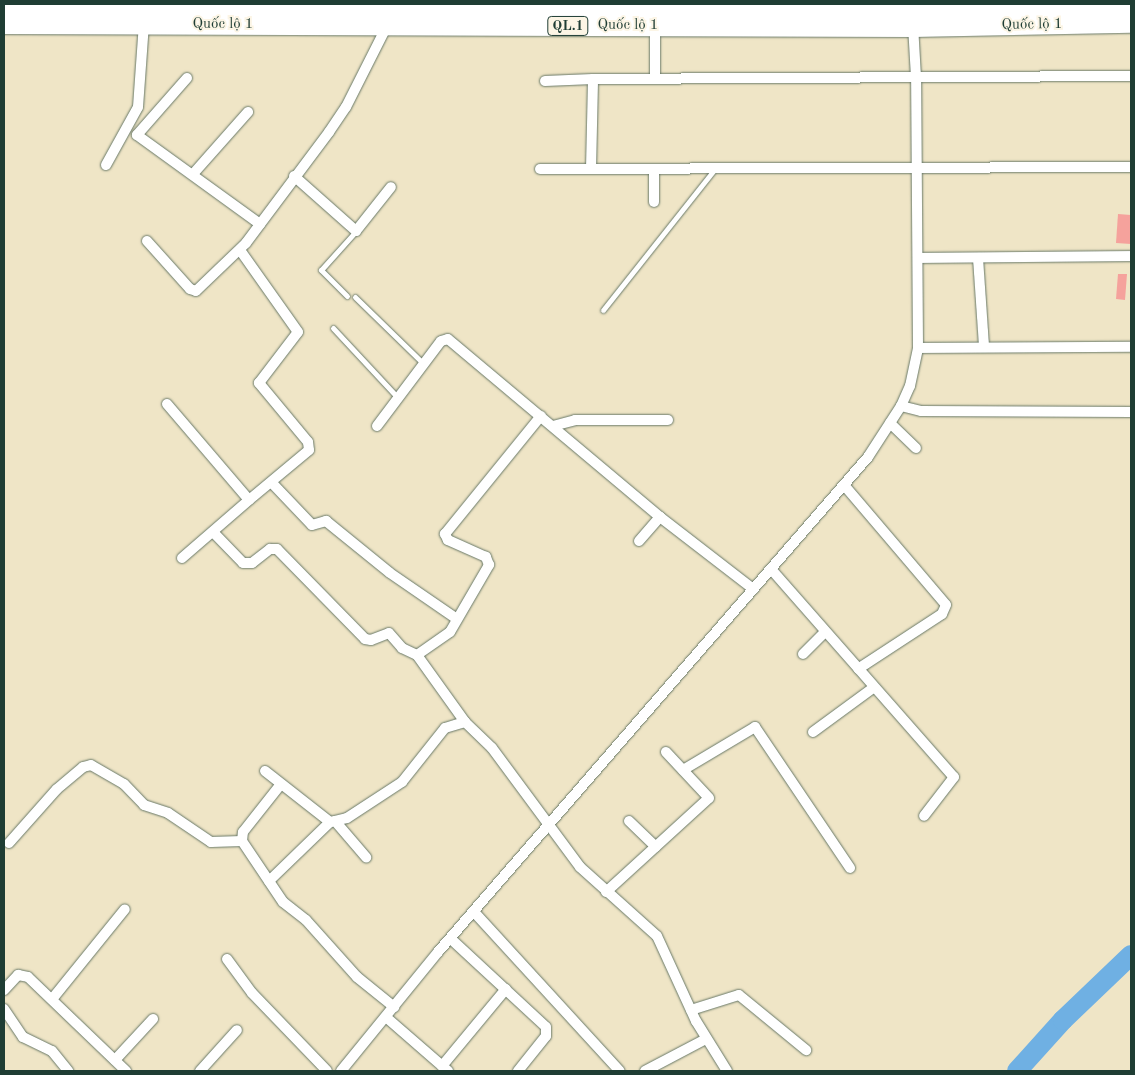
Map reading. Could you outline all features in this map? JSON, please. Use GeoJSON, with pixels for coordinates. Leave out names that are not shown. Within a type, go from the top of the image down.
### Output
{"type":"FeatureCollection","features":[{"type":"Feature","properties":{"kind":"highway","name":"Quốc lộ 1"},"geometry":{"type":"LineString","coordinates":[[4,8],[49,6],[850,11],[912,12],[1131,23]]}},
{"type":"Feature","properties":{"kind":"highway","name":"Quốc lộ 1"},"geometry":{"type":"LineString","coordinates":[[4,24],[656,26],[1004,6],[1131,7]]}},
{"type":"Feature","properties":{"kind":"street"},"geometry":{"type":"LineString","coordinates":[[341,1071],[451,939],[476,913],[753,589],[868,458],[901,406],[910,386],[918,348],[919,258],[916,77],[912,12]]}},
{"type":"Feature","properties":{"kind":"street"},"geometry":{"type":"LineString","coordinates":[[106,164],[138,107],[144,24]]}},
{"type":"Feature","properties":{"kind":"street"},"geometry":{"type":"LineString","coordinates":[[147,241],[194,291],[240,250],[346,107],[387,26]]}},
{"type":"Feature","properties":{"kind":"street"},"geometry":{"type":"LineString","coordinates":[[655,78],[656,26]]}},
{"type":"Feature","properties":{"kind":"street"},"geometry":{"type":"LineString","coordinates":[[545,81],[655,78],[1131,76]]}},
{"type":"Feature","properties":{"kind":"street"},"geometry":{"type":"LineString","coordinates":[[187,78],[137,135],[260,224]]}},
{"type":"Feature","properties":{"kind":"street"},"geometry":{"type":"LineString","coordinates":[[591,169],[593,79]]}},
{"type":"Feature","properties":{"kind":"street"},"geometry":{"type":"LineString","coordinates":[[193,174],[248,112]]}},
{"type":"Feature","properties":{"kind":"street"},"geometry":{"type":"LineString","coordinates":[[540,169],[714,170],[1131,167]]}},
{"type":"Feature","properties":{"kind":"street"},"geometry":{"type":"LineString","coordinates":[[654,170],[654,202]]}},
{"type":"Feature","properties":{"kind":"street"},"geometry":{"type":"LineString","coordinates":[[294,176],[356,231],[391,187]]}},
{"type":"Feature","properties":{"kind":"street"},"geometry":{"type":"LineString","coordinates":[[182,558],[303,456],[310,446],[260,387],[259,380],[298,335],[240,250]]}},
{"type":"Feature","properties":{"kind":"street"},"geometry":{"type":"LineString","coordinates":[[919,258],[1131,256]]}},
{"type":"Feature","properties":{"kind":"street"},"geometry":{"type":"LineString","coordinates":[[978,258],[984,347]]}},
{"type":"Feature","properties":{"kind":"street"},"geometry":{"type":"LineString","coordinates":[[377,426],[441,341],[448,340],[542,416],[660,517],[753,589]]}},
{"type":"Feature","properties":{"kind":"street"},"geometry":{"type":"LineString","coordinates":[[918,348],[1131,347]]}},
{"type":"Feature","properties":{"kind":"street"},"geometry":{"type":"LineString","coordinates":[[167,404],[249,500]]}},
{"type":"Feature","properties":{"kind":"street"},"geometry":{"type":"LineString","coordinates":[[901,406],[921,411],[1131,412]]}},
{"type":"Feature","properties":{"kind":"street"},"geometry":{"type":"LineString","coordinates":[[417,655],[447,635],[489,565],[481,554],[448,540],[445,534],[542,416]]}},
{"type":"Feature","properties":{"kind":"street"},"geometry":{"type":"LineString","coordinates":[[553,426],[575,420],[668,420]]}},
{"type":"Feature","properties":{"kind":"street"},"geometry":{"type":"LineString","coordinates":[[890,423],[916,448]]}},
{"type":"Feature","properties":{"kind":"street"},"geometry":{"type":"LineString","coordinates":[[272,483],[310,523],[326,521],[390,573],[457,619]]}},
{"type":"Feature","properties":{"kind":"street"},"geometry":{"type":"LineString","coordinates":[[844,485],[946,605],[942,614],[858,669]]}},
{"type":"Feature","properties":{"kind":"street"},"geometry":{"type":"LineString","coordinates":[[639,541],[660,517]]}},
{"type":"Feature","properties":{"kind":"street"},"geometry":{"type":"LineString","coordinates":[[213,532],[243,563],[252,562],[270,549],[280,551],[365,639],[371,640],[389,633],[402,648],[417,655],[465,722],[492,748],[580,867],[657,936],[691,1010],[726,1071]]}},
{"type":"Feature","properties":{"kind":"street"},"geometry":{"type":"LineString","coordinates":[[771,569],[824,633],[954,777],[924,816]]}},
{"type":"Feature","properties":{"kind":"street"},"geometry":{"type":"LineString","coordinates":[[803,654],[824,633]]}},
{"type":"Feature","properties":{"kind":"street"},"geometry":{"type":"LineString","coordinates":[[813,732],[873,688]]}},
{"type":"Feature","properties":{"kind":"street"},"geometry":{"type":"LineString","coordinates":[[270,881],[332,821],[347,818],[402,782],[441,732],[453,724],[465,722]]}},
{"type":"Feature","properties":{"kind":"street"},"geometry":{"type":"LineString","coordinates":[[683,770],[755,727],[850,868]]}},
{"type":"Feature","properties":{"kind":"street"},"geometry":{"type":"LineString","coordinates":[[606,892],[709,798],[666,752]]}},
{"type":"Feature","properties":{"kind":"street"},"geometry":{"type":"LineString","coordinates":[[9,842],[57,789],[83,767],[91,765],[124,784],[144,805],[168,813],[211,842],[242,841]]}},
{"type":"Feature","properties":{"kind":"street"},"geometry":{"type":"LineString","coordinates":[[264,771],[332,821],[366,857]]}},
{"type":"Feature","properties":{"kind":"street"},"geometry":{"type":"LineString","coordinates":[[282,784],[243,832],[242,841],[283,902],[312,927],[357,977],[394,1007]]}},
{"type":"Feature","properties":{"kind":"street"},"geometry":{"type":"LineString","coordinates":[[629,821],[656,847]]}},
{"type":"Feature","properties":{"kind":"street"},"geometry":{"type":"LineString","coordinates":[[53,998],[125,909]]}},
{"type":"Feature","properties":{"kind":"street"},"geometry":{"type":"LineString","coordinates":[[476,913],[620,1071]]}},
{"type":"Feature","properties":{"kind":"street"},"geometry":{"type":"LineString","coordinates":[[451,939],[541,1021],[547,1032],[543,1041],[518,1071]]}},
{"type":"Feature","properties":{"kind":"street"},"geometry":{"type":"LineString","coordinates":[[227,959],[252,993],[327,1071]]}},
{"type":"Feature","properties":{"kind":"street"},"geometry":{"type":"LineString","coordinates":[[4,990],[23,974],[53,998],[126,1071]]}},
{"type":"Feature","properties":{"kind":"street"},"geometry":{"type":"LineString","coordinates":[[386,1018],[445,1069],[506,989]]}},
{"type":"Feature","properties":{"kind":"street"},"geometry":{"type":"LineString","coordinates":[[691,1010],[738,995],[806,1050]]}},
{"type":"Feature","properties":{"kind":"street"},"geometry":{"type":"LineString","coordinates":[[4,1009],[23,1037],[52,1051],[68,1071]]}},
{"type":"Feature","properties":{"kind":"street"},"geometry":{"type":"LineString","coordinates":[[115,1060],[153,1018]]}},
{"type":"Feature","properties":{"kind":"street"},"geometry":{"type":"LineString","coordinates":[[200,1071],[236,1030]]}},
{"type":"Feature","properties":{"kind":"street"},"geometry":{"type":"LineString","coordinates":[[645,1071],[706,1039]]}},
{"type":"Feature","properties":{"kind":"lane"},"geometry":{"type":"LineString","coordinates":[[603,310],[714,170]]}},
{"type":"Feature","properties":{"kind":"lane"},"geometry":{"type":"LineString","coordinates":[[347,296],[321,270],[356,231]]}},
{"type":"Feature","properties":{"kind":"lane"},"geometry":{"type":"LineString","coordinates":[[356,297],[425,364]]}},
{"type":"Feature","properties":{"kind":"lane"},"geometry":{"type":"LineString","coordinates":[[332,328],[398,398]]}},
{"type":"Feature","properties":{"kind":"building"},"geometry":{"type":"Polygon","coordinates":[[[1118,214],[1131,215],[1131,244],[1116,243],[1118,214]]]}},
{"type":"Feature","properties":{"kind":"building"},"geometry":{"type":"Polygon","coordinates":[[[1118,274],[1127,274],[1125,300],[1116,299],[1118,274]]]}},
{"type":"Feature","properties":{"kind":"waterway"},"geometry":{"type":"LineString","coordinates":[[1017,1071],[1063,1020],[1131,955]]}}]}
